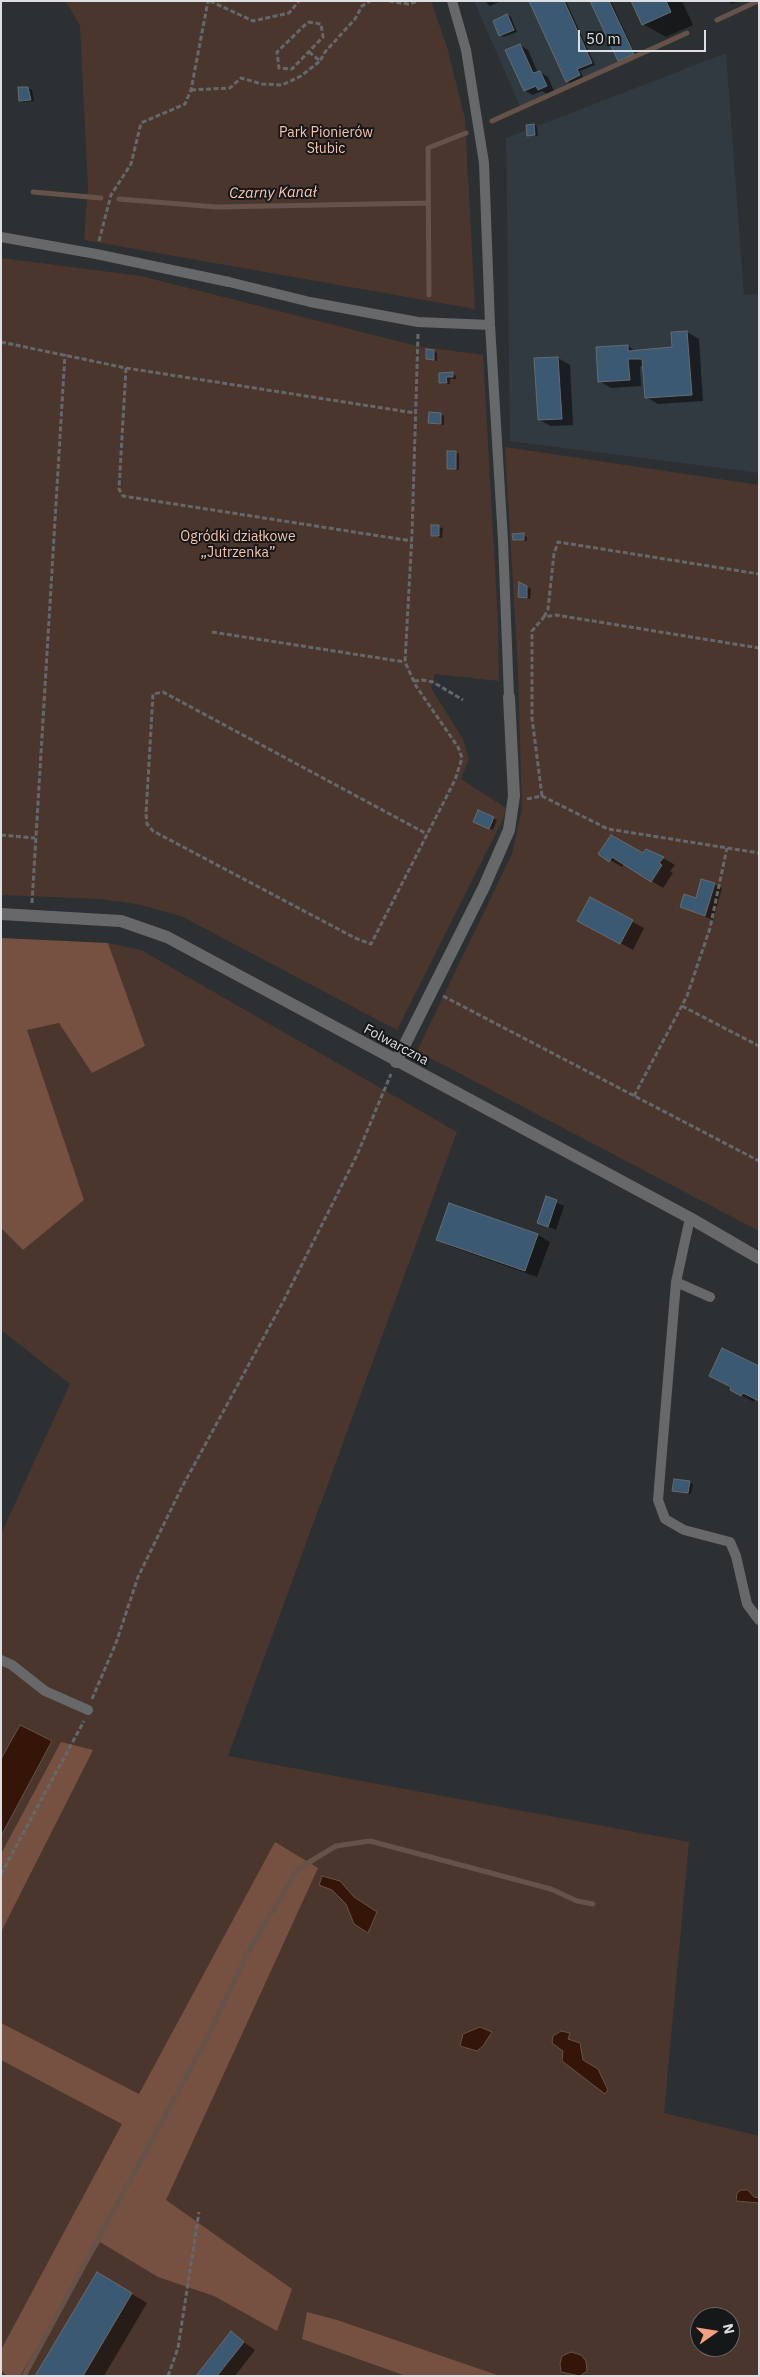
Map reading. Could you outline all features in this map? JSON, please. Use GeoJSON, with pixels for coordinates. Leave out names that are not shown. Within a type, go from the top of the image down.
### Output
{"type":"FeatureCollection","features":[{"type":"Feature","properties":{"kind":"street"},"geometry":{"type":"LineString","coordinates":[[396,1062],[484,887],[509,830],[514,801],[509,697]]}},
{"type":"Feature","properties":{"kind":"street","name":"Folwarczna"},"geometry":{"type":"LineString","coordinates":[[1,914],[121,921],[167,937],[396,1062],[690,1218],[759,1258]]}},
{"type":"Feature","properties":{"kind":"lane"},"geometry":{"type":"LineString","coordinates":[[452,1],[466,50],[484,163],[490,325],[503,541],[509,697]]}},
{"type":"Feature","properties":{"kind":"lane"},"geometry":{"type":"LineString","coordinates":[[1,238],[96,254],[229,282],[310,302],[418,322],[490,325]]}},
{"type":"Feature","properties":{"kind":"lane"},"geometry":{"type":"LineString","coordinates":[[690,1218],[676,1282],[658,1500],[665,1519],[684,1530],[730,1542],[736,1556],[747,1604],[759,1620]]}},
{"type":"Feature","properties":{"kind":"lane"},"geometry":{"type":"LineString","coordinates":[[676,1282],[710,1297]]}},
{"type":"Feature","properties":{"kind":"lane"},"geometry":{"type":"LineString","coordinates":[[1,1660],[12,1665],[45,1691],[88,1710]]}},
{"type":"Feature","properties":{"kind":"path"},"geometry":{"type":"LineString","coordinates":[[96,254],[111,195],[132,164],[141,123],[185,104],[191,90],[209,1],[253,21],[289,12],[299,1]]}},
{"type":"Feature","properties":{"kind":"path"},"geometry":{"type":"LineString","coordinates":[[191,90],[230,88],[241,78],[262,84],[282,85],[301,76],[320,61],[325,52],[355,19],[362,6],[370,1]]}},
{"type":"Feature","properties":{"kind":"path"},"geometry":{"type":"LineString","coordinates":[[389,1],[408,4],[419,1]]}},
{"type":"Feature","properties":{"kind":"path"},"geometry":{"type":"LineString","coordinates":[[308,22],[321,24],[323,38],[309,52],[292,70],[279,68],[277,52],[308,22]]}},
{"type":"Feature","properties":{"kind":"path"},"geometry":{"type":"LineString","coordinates":[[309,52],[320,61]]}},
{"type":"Feature","properties":{"kind":"path"},"geometry":{"type":"LineString","coordinates":[[418,322],[412,541],[405,662],[414,681],[458,747],[462,758],[455,780],[372,944],[356,938],[153,831],[147,824],[153,694],[163,692],[427,834]]}},
{"type":"Feature","properties":{"kind":"path"},"geometry":{"type":"LineString","coordinates":[[1,342],[126,368],[415,413]]}},
{"type":"Feature","properties":{"kind":"path"},"geometry":{"type":"LineString","coordinates":[[31,916],[65,354]]}},
{"type":"Feature","properties":{"kind":"path"},"geometry":{"type":"LineString","coordinates":[[126,368],[120,489],[123,496],[412,541]]}},
{"type":"Feature","properties":{"kind":"path"},"geometry":{"type":"LineString","coordinates":[[542,796],[532,718],[532,631],[548,609],[554,554],[558,542],[759,574]]}},
{"type":"Feature","properties":{"kind":"path"},"geometry":{"type":"LineString","coordinates":[[544,617],[556,615],[759,648]]}},
{"type":"Feature","properties":{"kind":"path"},"geometry":{"type":"LineString","coordinates":[[212,632],[405,662]]}},
{"type":"Feature","properties":{"kind":"path"},"geometry":{"type":"LineString","coordinates":[[414,681],[433,682],[463,700]]}},
{"type":"Feature","properties":{"kind":"path"},"geometry":{"type":"LineString","coordinates":[[514,801],[542,796],[608,829],[759,853]]}},
{"type":"Feature","properties":{"kind":"path"},"geometry":{"type":"LineString","coordinates":[[1,835],[35,838]]}},
{"type":"Feature","properties":{"kind":"path"},"geometry":{"type":"LineString","coordinates":[[634,1096],[682,1006],[710,928],[727,848]]}},
{"type":"Feature","properties":{"kind":"path"},"geometry":{"type":"LineString","coordinates":[[432,990],[759,1161]]}},
{"type":"Feature","properties":{"kind":"path"},"geometry":{"type":"LineString","coordinates":[[682,1006],[759,1046]]}},
{"type":"Feature","properties":{"kind":"path"},"geometry":{"type":"LineString","coordinates":[[1,1874],[83,1725],[116,1642],[138,1576],[181,1490],[284,1300],[353,1164],[396,1062]]}},
{"type":"Feature","properties":{"kind":"path"},"geometry":{"type":"LineString","coordinates":[[168,2376],[178,2348],[199,2212]]}},
{"type":"Feature","properties":{"kind":"shaded area"},"geometry":{"type":"Polygon","coordinates":[[[474,1],[611,1],[636,56],[521,109],[474,1]]]}},
{"type":"Feature","properties":{"kind":"shaded area"},"geometry":{"type":"Polygon","coordinates":[[[726,53],[744,295],[759,294],[759,473],[510,441],[506,138],[726,53]]]}},
{"type":"Feature","properties":{"kind":"shaded area"},"geometry":{"type":"Polygon","coordinates":[[[1,938],[108,943],[145,1046],[92,1073],[59,1023],[27,1030],[84,1200],[23,1250],[1,1228],[1,938]]]}},
{"type":"Feature","properties":{"kind":"shaded area"},"geometry":{"type":"Polygon","coordinates":[[[20,1725],[52,1741],[1,1836],[1,1759],[20,1725]]]}},
{"type":"Feature","properties":{"kind":"shaded area"},"geometry":{"type":"Polygon","coordinates":[[[61,1742],[93,1750],[1,1932],[1,1854],[61,1742]]]}},
{"type":"Feature","properties":{"kind":"shaded area"},"geometry":{"type":"Polygon","coordinates":[[[275,1842],[318,1868],[166,2200],[292,2289],[277,2331],[214,2296],[158,2277],[100,2242],[20,2376],[7,2376],[1,2370],[1,2350],[122,2124],[1,2060],[1,2023],[139,2094],[275,1842]]]}},
{"type":"Feature","properties":{"kind":"shaded area"},"geometry":{"type":"Polygon","coordinates":[[[322,1876],[340,1881],[354,1897],[377,1912],[368,1933],[354,1924],[346,1904],[332,1890],[319,1885],[322,1876]]]}},
{"type":"Feature","properties":{"kind":"shaded area"},"geometry":{"type":"Polygon","coordinates":[[[480,2027],[492,2032],[483,2046],[477,2051],[460,2046],[463,2034],[480,2027]]]}},
{"type":"Feature","properties":{"kind":"shaded area"},"geometry":{"type":"Polygon","coordinates":[[[561,2031],[570,2033],[568,2039],[580,2043],[583,2060],[598,2069],[608,2090],[605,2094],[562,2061],[563,2051],[552,2043],[553,2036],[561,2031]]]}},
{"type":"Feature","properties":{"kind":"shaded area"},"geometry":{"type":"Polygon","coordinates":[[[741,2190],[748,2190],[754,2197],[759,2198],[759,2203],[736,2201],[737,2193],[741,2190]]]}},
{"type":"Feature","properties":{"kind":"shaded area"},"geometry":{"type":"Polygon","coordinates":[[[307,2312],[337,2320],[500,2376],[406,2376],[302,2339],[307,2312]]]}},
{"type":"Feature","properties":{"kind":"shaded area"},"geometry":{"type":"Polygon","coordinates":[[[571,2352],[581,2355],[586,2361],[587,2371],[580,2376],[561,2372],[562,2356],[571,2352]]]}},
{"type":"Feature","properties":{"kind":"green space","name":"Park Pionierów Słubic"},"geometry":{"type":"Polygon","coordinates":[[[66,1],[431,1],[447,47],[465,119],[475,309],[84,240],[88,186],[80,26],[66,1]]]}},
{"type":"Feature","properties":{"kind":"green space","name":"Ogródki działkowe „Jutrzenka”"},"geometry":{"type":"Polygon","coordinates":[[[1,258],[141,276],[417,346],[483,355],[498,621],[499,681],[435,674],[431,688],[463,739],[469,759],[461,779],[506,808],[503,819],[397,1030],[181,916],[137,904],[99,899],[1,895],[1,258]]]}},
{"type":"Feature","properties":{"kind":"green space"},"geometry":{"type":"Polygon","coordinates":[[[505,447],[759,485],[759,1231],[417,1051],[512,854],[522,810],[518,670],[505,447]]]}},
{"type":"Feature","properties":{"kind":"green space"},"geometry":{"type":"Polygon","coordinates":[[[108,943],[141,950],[457,1132],[228,1756],[689,1842],[664,2113],[759,2136],[759,2376],[1,2376],[1,1836],[52,1741],[20,1725],[1,1759],[1,1534],[70,1384],[1,1330],[1,1228],[23,1250],[84,1200],[26,1030],[59,1023],[145,1047],[108,943]]]}},
{"type":"Feature","properties":{"kind":"building"},"geometry":{"type":"Polygon","coordinates":[[[529,1],[564,1],[592,63],[577,69],[580,75],[566,82],[529,1]]]}},
{"type":"Feature","properties":{"kind":"building"},"geometry":{"type":"Polygon","coordinates":[[[590,1],[609,1],[634,54],[618,61],[590,1]]]}},
{"type":"Feature","properties":{"kind":"building"},"geometry":{"type":"Polygon","coordinates":[[[631,1],[666,1],[671,12],[642,25],[631,1]]]}},
{"type":"Feature","properties":{"kind":"building"},"geometry":{"type":"Polygon","coordinates":[[[507,14],[514,30],[499,36],[493,21],[507,14]]]}},
{"type":"Feature","properties":{"kind":"building"},"geometry":{"type":"Polygon","coordinates":[[[520,44],[533,73],[540,71],[547,86],[538,90],[536,86],[524,91],[505,50],[520,44]]]}},
{"type":"Feature","properties":{"kind":"building"},"geometry":{"type":"Polygon","coordinates":[[[18,87],[28,87],[31,100],[19,101],[18,87]]]}},
{"type":"Feature","properties":{"kind":"building"},"geometry":{"type":"Polygon","coordinates":[[[534,124],[535,135],[527,136],[526,125],[534,124]]]}},
{"type":"Feature","properties":{"kind":"building"},"geometry":{"type":"Polygon","coordinates":[[[687,331],[692,395],[645,398],[642,359],[628,359],[630,380],[598,382],[596,347],[628,345],[628,351],[672,347],[671,332],[687,331]]]}},
{"type":"Feature","properties":{"kind":"building"},"geometry":{"type":"Polygon","coordinates":[[[426,349],[434,350],[434,360],[426,359],[426,349]]]}},
{"type":"Feature","properties":{"kind":"building"},"geometry":{"type":"Polygon","coordinates":[[[558,357],[562,419],[538,420],[534,358],[558,357]]]}},
{"type":"Feature","properties":{"kind":"building"},"geometry":{"type":"Polygon","coordinates":[[[453,372],[453,377],[446,377],[447,383],[439,383],[439,373],[453,372]]]}},
{"type":"Feature","properties":{"kind":"building"},"geometry":{"type":"Polygon","coordinates":[[[429,412],[441,413],[441,424],[428,423],[429,412]]]}},
{"type":"Feature","properties":{"kind":"building"},"geometry":{"type":"Polygon","coordinates":[[[447,451],[456,451],[456,469],[447,469],[447,451]]]}},
{"type":"Feature","properties":{"kind":"building"},"geometry":{"type":"Polygon","coordinates":[[[431,525],[439,525],[439,536],[431,536],[431,525]]]}},
{"type":"Feature","properties":{"kind":"building"},"geometry":{"type":"Polygon","coordinates":[[[524,533],[524,540],[513,540],[512,534],[524,533]]]}},
{"type":"Feature","properties":{"kind":"building"},"geometry":{"type":"Polygon","coordinates":[[[519,582],[527,586],[527,598],[518,597],[519,582]]]}},
{"type":"Feature","properties":{"kind":"building"},"geometry":{"type":"Polygon","coordinates":[[[478,810],[494,817],[489,829],[473,822],[478,810]]]}},
{"type":"Feature","properties":{"kind":"building"},"geometry":{"type":"Polygon","coordinates":[[[611,835],[643,853],[646,849],[664,857],[659,863],[662,865],[651,882],[612,857],[609,862],[598,854],[611,835]]]}},
{"type":"Feature","properties":{"kind":"building"},"geometry":{"type":"Polygon","coordinates":[[[701,879],[715,883],[705,916],[680,907],[684,894],[696,898],[701,879]]]}},
{"type":"Feature","properties":{"kind":"building"},"geometry":{"type":"Polygon","coordinates":[[[590,897],[633,920],[620,944],[577,921],[590,897]]]}},
{"type":"Feature","properties":{"kind":"building"},"geometry":{"type":"Polygon","coordinates":[[[546,1196],[557,1200],[548,1227],[537,1223],[546,1196]]]}},
{"type":"Feature","properties":{"kind":"building"},"geometry":{"type":"Polygon","coordinates":[[[449,1203],[538,1234],[525,1271],[436,1240],[449,1203]]]}},
{"type":"Feature","properties":{"kind":"building"},"geometry":{"type":"Polygon","coordinates":[[[722,1348],[759,1366],[759,1401],[743,1393],[741,1396],[730,1390],[731,1387],[709,1376],[722,1348]]]}},
{"type":"Feature","properties":{"kind":"building"},"geometry":{"type":"Polygon","coordinates":[[[674,1479],[690,1481],[688,1493],[672,1491],[674,1479]]]}},
{"type":"Feature","properties":{"kind":"building"},"geometry":{"type":"Polygon","coordinates":[[[97,2272],[132,2293],[83,2376],[35,2376],[97,2272]]]}},
{"type":"Feature","properties":{"kind":"building"},"geometry":{"type":"Polygon","coordinates":[[[231,2331],[244,2342],[217,2376],[196,2376],[231,2331]]]}},
{"type":"Feature","properties":{"kind":"waterway","name":"Czarny Kanał"},"geometry":{"type":"LineString","coordinates":[[717,20],[758,1]]}},
{"type":"Feature","properties":{"kind":"waterway","name":"Czarny Kanał"},"geometry":{"type":"LineString","coordinates":[[492,121],[687,33]]}},
{"type":"Feature","properties":{"kind":"waterway","name":"Czarny Kanał"},"geometry":{"type":"LineString","coordinates":[[429,295],[428,148],[466,133]]}},
{"type":"Feature","properties":{"kind":"waterway","name":"Czarny Kanał"},"geometry":{"type":"LineString","coordinates":[[33,192],[101,198]]}},
{"type":"Feature","properties":{"kind":"waterway","name":"Czarny Kanał"},"geometry":{"type":"LineString","coordinates":[[119,199],[216,207],[428,203]]}},
{"type":"Feature","properties":{"kind":"waterway"},"geometry":{"type":"LineString","coordinates":[[24,2376],[206,2040],[248,1952],[298,1869],[336,1846],[370,1841],[551,1889],[577,1901],[593,1904]]}}]}
